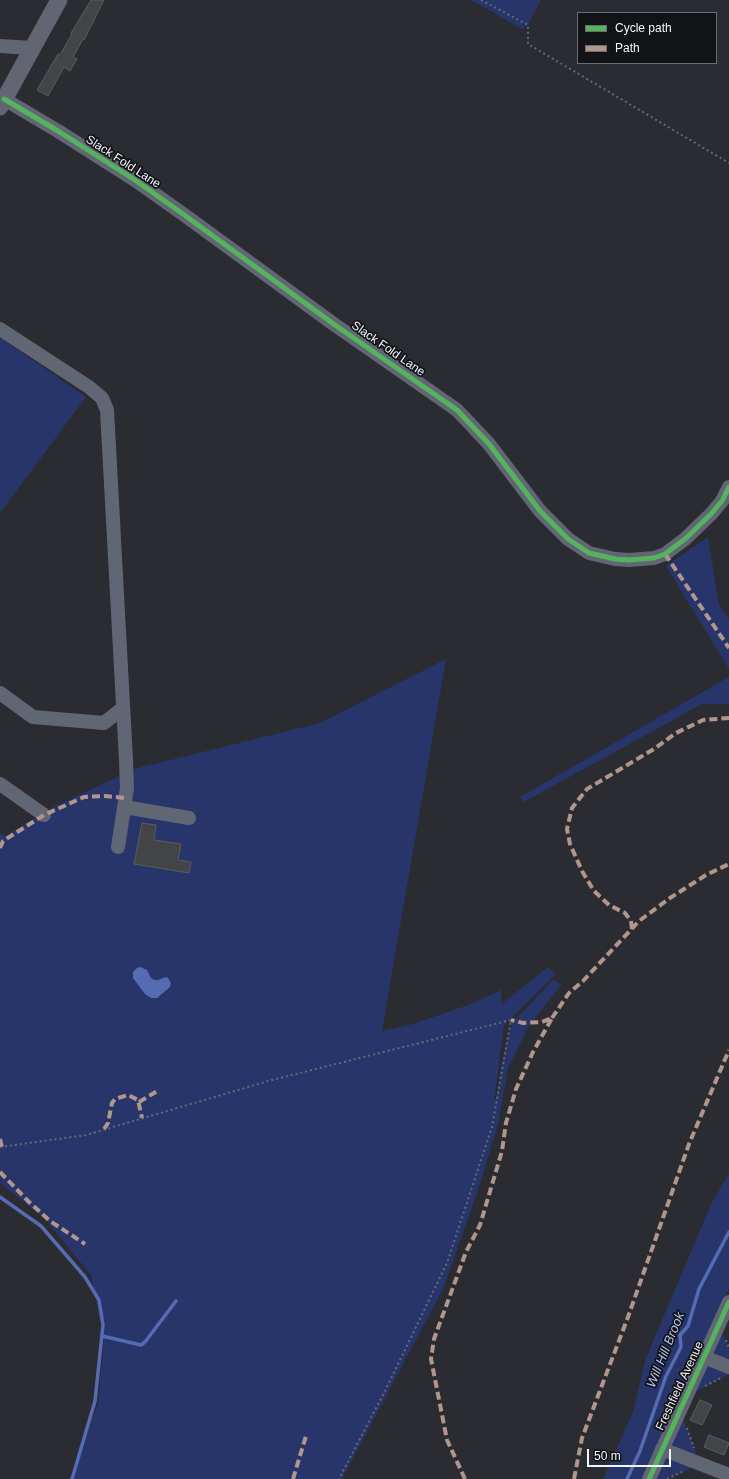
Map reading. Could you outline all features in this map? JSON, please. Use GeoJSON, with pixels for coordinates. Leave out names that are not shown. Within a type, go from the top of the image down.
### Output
{"type":"FeatureCollection","features":[{"type":"Feature","properties":{"kind":"main road"},"geometry":{"type":"LineString","coordinates":[[2,103],[59,0]]}},
{"type":"Feature","properties":{"kind":"street"},"geometry":{"type":"LineString","coordinates":[[0,46],[32,48]]}},
{"type":"Feature","properties":{"kind":"street","name":"Slack Fold Lane"},"geometry":{"type":"LineString","coordinates":[[2,103],[58,131],[141,184],[335,325],[456,410],[489,444],[545,516],[568,539],[589,553],[601,557],[629,560],[654,558],[665,554],[685,539],[711,514],[722,501],[729,487]]}},
{"type":"Feature","properties":{"kind":"street"},"geometry":{"type":"LineString","coordinates":[[0,328],[89,387],[102,398],[107,410],[127,788],[118,846]]}},
{"type":"Feature","properties":{"kind":"street"},"geometry":{"type":"LineString","coordinates":[[0,693],[33,716],[104,723],[123,708]]}},
{"type":"Feature","properties":{"kind":"street"},"geometry":{"type":"LineString","coordinates":[[0,784],[44,815]]}},
{"type":"Feature","properties":{"kind":"street"},"geometry":{"type":"LineString","coordinates":[[124,807],[189,818]]}},
{"type":"Feature","properties":{"kind":"street","name":"Freshfield Avenue"},"geometry":{"type":"LineString","coordinates":[[649,1479],[729,1302]]}},
{"type":"Feature","properties":{"kind":"street"},"geometry":{"type":"LineString","coordinates":[[704,1357],[729,1367]]}},
{"type":"Feature","properties":{"kind":"street"},"geometry":{"type":"LineString","coordinates":[[662,1449],[729,1475]]}},
{"type":"Feature","properties":{"kind":"path"},"geometry":{"type":"LineString","coordinates":[[481,0],[528,25],[528,44],[729,163]]}},
{"type":"Feature","properties":{"kind":"path"},"geometry":{"type":"LineString","coordinates":[[0,1147],[86,1135],[272,1080],[511,1020],[492,1127],[447,1263],[385,1391],[339,1479]]}},
{"type":"Feature","properties":{"kind":"path"},"geometry":{"type":"LineString","coordinates":[[704,1387],[729,1374]]}},
{"type":"Feature","properties":{"kind":"path"},"geometry":{"type":"LineString","coordinates":[[680,1410],[700,1464]]}},
{"type":"Feature","properties":{"kind":"shaded area"},"geometry":{"type":"Polygon","coordinates":[[[471,0],[541,0],[528,25],[522,29],[471,0]]]}},
{"type":"Feature","properties":{"kind":"shaded area"},"geometry":{"type":"Polygon","coordinates":[[[0,337],[86,397],[0,513],[0,337]]]}},
{"type":"Feature","properties":{"kind":"shaded area"},"geometry":{"type":"Polygon","coordinates":[[[708,537],[719,605],[729,620],[729,669],[666,566],[708,537]]]}},
{"type":"Feature","properties":{"kind":"shaded area"},"geometry":{"type":"Polygon","coordinates":[[[446,659],[382,1031],[413,1024],[471,1004],[501,990],[501,1004],[548,967],[556,974],[504,1025],[494,1101],[496,1099],[503,1057],[512,1023],[553,980],[561,985],[529,1026],[508,1068],[498,1124],[481,1181],[443,1289],[342,1479],[70,1479],[98,1403],[104,1339],[91,1275],[44,1218],[0,1183],[0,833],[5,836],[56,806],[134,769],[320,723],[446,659]]]}},
{"type":"Feature","properties":{"kind":"shaded area"},"geometry":{"type":"Polygon","coordinates":[[[729,677],[729,704],[702,704],[524,802],[520,797],[729,677]]]}},
{"type":"Feature","properties":{"kind":"shaded area"},"geometry":{"type":"Polygon","coordinates":[[[141,967],[147,970],[151,978],[154,980],[166,977],[168,978],[171,983],[170,987],[157,998],[151,998],[145,994],[133,978],[133,972],[137,968],[141,967]]]}},
{"type":"Feature","properties":{"kind":"shaded area"},"geometry":{"type":"Polygon","coordinates":[[[729,1174],[729,1288],[644,1479],[603,1479],[633,1412],[646,1358],[713,1200],[729,1174]]]}},
{"type":"Feature","properties":{"kind":"shaded area"},"geometry":{"type":"Polygon","coordinates":[[[719,1324],[729,1350],[729,1374],[686,1397],[719,1324]]]}},
{"type":"Feature","properties":{"kind":"shaded area"},"geometry":{"type":"Polygon","coordinates":[[[680,1410],[700,1464],[667,1479],[649,1479],[680,1410]]]}},
{"type":"Feature","properties":{"kind":"building"},"geometry":{"type":"Polygon","coordinates":[[[91,0],[104,0],[84,40],[83,39],[73,57],[77,59],[70,71],[64,67],[48,96],[37,90],[58,54],[60,55],[72,34],[71,33],[91,0]]]}},
{"type":"Feature","properties":{"kind":"building"},"geometry":{"type":"Polygon","coordinates":[[[142,823],[156,825],[154,840],[181,844],[178,860],[191,862],[189,873],[134,864],[142,823]]]}},
{"type":"Feature","properties":{"kind":"building"},"geometry":{"type":"Polygon","coordinates":[[[700,1400],[712,1405],[702,1425],[690,1420],[700,1400]]]}},
{"type":"Feature","properties":{"kind":"building"},"geometry":{"type":"Polygon","coordinates":[[[709,1435],[729,1443],[724,1455],[704,1447],[709,1435]]]}},
{"type":"Feature","properties":{"kind":"waterway"},"geometry":{"type":"LineString","coordinates":[[0,1197],[41,1226],[85,1277],[99,1300],[103,1325],[95,1401],[72,1479]]}},
{"type":"Feature","properties":{"kind":"waterway","name":"Will Hill Brook"},"geometry":{"type":"LineString","coordinates":[[627,1479],[640,1451],[666,1376],[681,1347],[680,1335],[688,1326],[699,1289],[729,1232]]}},
{"type":"Feature","properties":{"kind":"waterway"},"geometry":{"type":"LineString","coordinates":[[102,1336],[141,1345],[145,1342],[176,1301]]}},
{"type":"Feature","properties":{"kind":"marked path"},"geometry":{"type":"LineString","coordinates":[[665,554],[729,648]]}},
{"type":"Feature","properties":{"kind":"marked path"},"geometry":{"type":"LineString","coordinates":[[632,929],[631,921],[625,913],[609,905],[594,891],[582,871],[570,844],[567,829],[572,808],[587,789],[654,749],[676,733],[703,720],[729,718]]}},
{"type":"Feature","properties":{"kind":"marked path"},"geometry":{"type":"LineString","coordinates":[[0,848],[3,841],[44,815],[84,797],[105,796],[125,798]]}},
{"type":"Feature","properties":{"kind":"marked path"},"geometry":{"type":"LineString","coordinates":[[552,1018],[569,993],[583,981],[639,921],[670,898],[706,875],[729,864]]}},
{"type":"Feature","properties":{"kind":"marked path"},"geometry":{"type":"LineString","coordinates":[[465,1479],[447,1440],[431,1359],[434,1339],[466,1252],[480,1225],[502,1151],[506,1123],[516,1089],[533,1052],[552,1018],[542,1022],[523,1023],[511,1020]]}},
{"type":"Feature","properties":{"kind":"marked path"},"geometry":{"type":"LineString","coordinates":[[574,1479],[582,1438],[628,1317],[689,1144],[729,1050]]}},
{"type":"Feature","properties":{"kind":"marked path"},"geometry":{"type":"LineString","coordinates":[[139,1102],[159,1090]]}},
{"type":"Feature","properties":{"kind":"marked path"},"geometry":{"type":"LineString","coordinates":[[104,1129],[108,1123],[112,1103],[115,1099],[128,1095],[138,1100],[142,1118]]}},
{"type":"Feature","properties":{"kind":"marked path"},"geometry":{"type":"LineString","coordinates":[[0,1139],[2,1147]]}},
{"type":"Feature","properties":{"kind":"marked path"},"geometry":{"type":"LineString","coordinates":[[0,1172],[50,1221],[85,1244]]}},
{"type":"Feature","properties":{"kind":"marked path"},"geometry":{"type":"LineString","coordinates":[[293,1479],[306,1436]]}},
{"type":"Feature","properties":{"kind":"cycle path"},"geometry":{"type":"LineString","coordinates":[[4,99],[135,180],[335,325],[457,410],[489,444],[540,511],[568,539],[589,553],[615,559],[629,560],[654,558],[665,554],[685,539],[711,514],[722,501],[729,487]]}},
{"type":"Feature","properties":{"kind":"cycle path"},"geometry":{"type":"LineString","coordinates":[[649,1479],[729,1302]]}}]}
